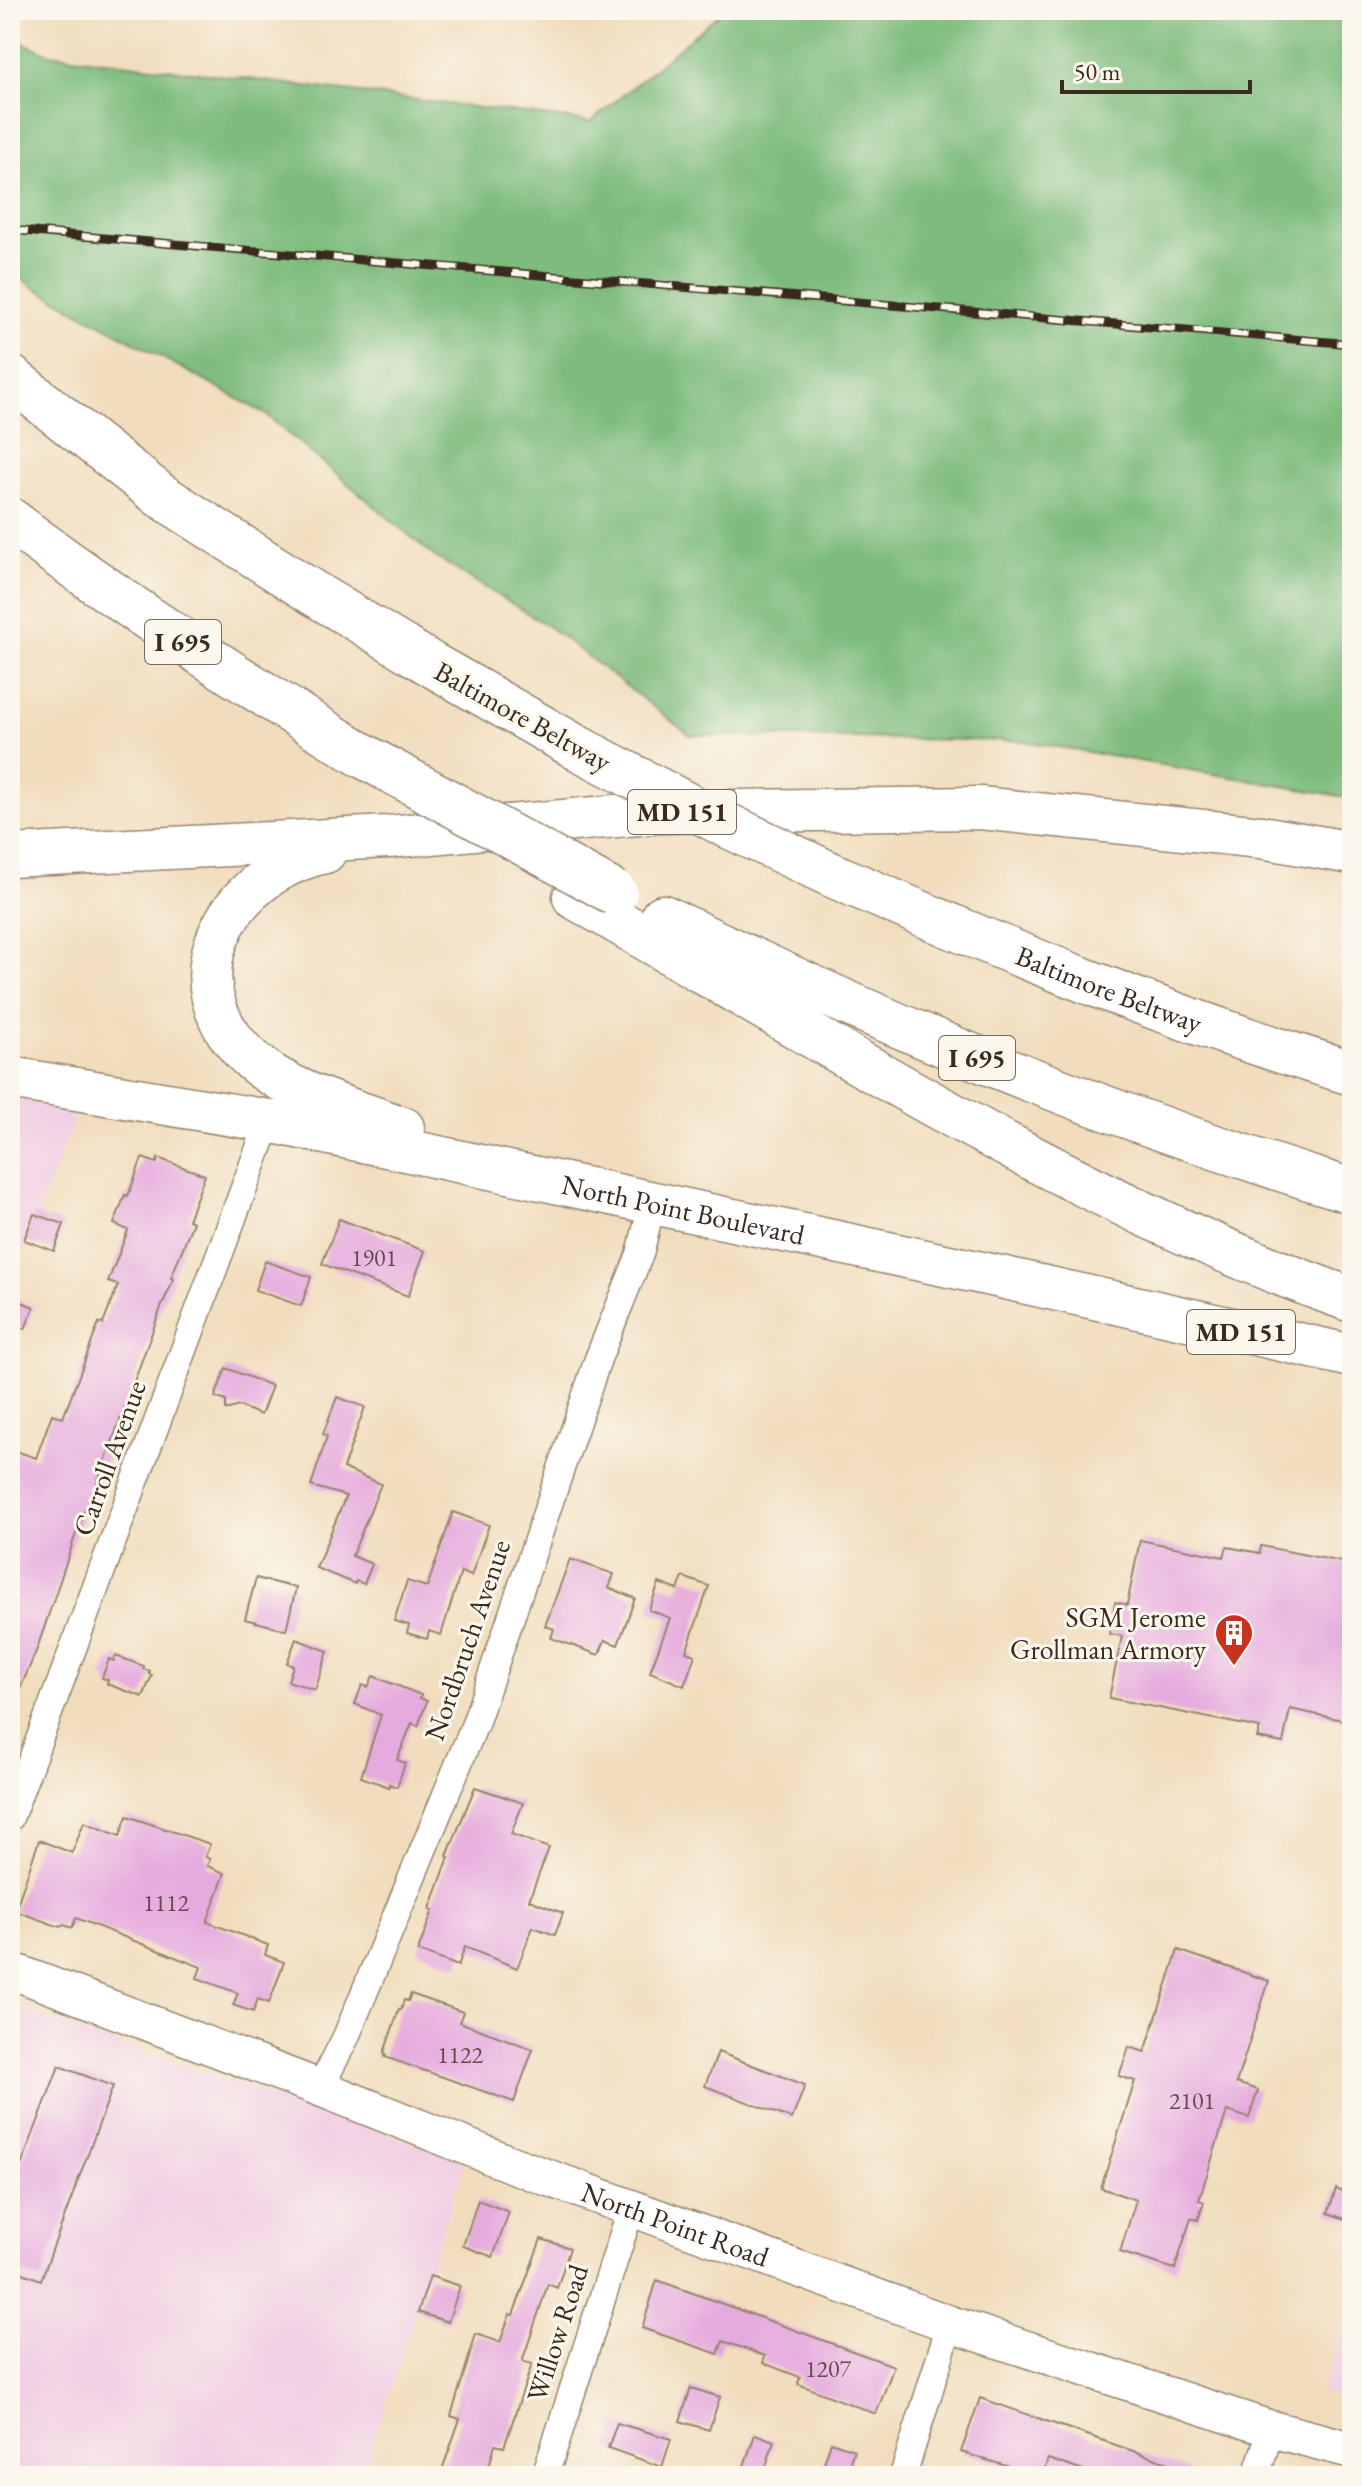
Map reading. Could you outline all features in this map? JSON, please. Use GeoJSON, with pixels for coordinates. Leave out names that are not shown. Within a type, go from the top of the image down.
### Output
{"type":"FeatureCollection","features":[{"type":"Feature","properties":{"kind":"highway"},"geometry":{"type":"LineString","coordinates":[[10,351],[171,483],[315,594]]}},
{"type":"Feature","properties":{"kind":"highway","name":"Baltimore Beltway"},"geometry":{"type":"LineString","coordinates":[[10,377],[160,495],[315,594],[576,747],[720,822],[965,933],[1132,999],[1352,1073]]}},
{"type":"Feature","properties":{"kind":"highway","name":"I 695"},"geometry":{"type":"LineString","coordinates":[[10,520],[85,576],[240,681],[595,895],[953,1048],[1105,1109],[1352,1191]]}},
{"type":"Feature","properties":{"kind":"highway"},"geometry":{"type":"LineString","coordinates":[[830,874],[969,925],[1140,982],[1352,1046]]}},
{"type":"Feature","properties":{"kind":"highway"},"geometry":{"type":"LineString","coordinates":[[595,895],[842,1052],[1044,1163],[1226,1251],[1352,1300]]}},
{"type":"Feature","properties":{"kind":"main road","name":"MD 151"},"geometry":{"type":"LineString","coordinates":[[10,856],[388,837],[660,812],[980,808],[1261,837],[1352,853]]}},
{"type":"Feature","properties":{"kind":"main road"},"geometry":{"type":"LineString","coordinates":[[388,837],[303,856],[272,873],[234,908],[219,930],[212,952],[210,972],[220,1016],[235,1041],[271,1075],[336,1103],[533,1176]]}},
{"type":"Feature","properties":{"kind":"main road","name":"North Point Boulevard"},"geometry":{"type":"LineString","coordinates":[[10,1078],[269,1121],[987,1274],[1352,1356]]}},
{"type":"Feature","properties":{"kind":"street","name":"Carroll Avenue"},"geometry":{"type":"LineString","coordinates":[[10,1818],[269,1121]]}},
{"type":"Feature","properties":{"kind":"street","name":"Nordbruch Avenue"},"geometry":{"type":"LineString","coordinates":[[320,2088],[346,2037],[475,1724],[598,1359],[640,1254],[652,1204]]}},
{"type":"Feature","properties":{"kind":"street","name":"North Point Road"},"geometry":{"type":"LineString","coordinates":[[10,1970],[631,2209],[950,2324],[1271,2429],[1352,2450]]}},
{"type":"Feature","properties":{"kind":"street","name":"Willow Road"},"geometry":{"type":"LineString","coordinates":[[545,2476],[631,2209]]}},
{"type":"Feature","properties":{"kind":"street"},"geometry":{"type":"LineString","coordinates":[[903,2476],[950,2324]]}},
{"type":"Feature","properties":{"kind":"street"},"geometry":{"type":"LineString","coordinates":[[1256,2476],[1271,2429]]}},
{"type":"Feature","properties":{"kind":"shaded area"},"geometry":{"type":"Polygon","coordinates":[[[10,1100],[78,1109],[10,1285],[10,1100]]]}},
{"type":"Feature","properties":{"kind":"shaded area"},"geometry":{"type":"Polygon","coordinates":[[[10,2007],[465,2161],[362,2476],[10,2476],[10,2007]]]}},
{"type":"Feature","properties":{"kind":"shaded area"},"geometry":{"type":"Polygon","coordinates":[[[1352,2300],[1352,2400],[1321,2392],[1352,2300]]]}},
{"type":"Feature","properties":{"kind":"green space"},"geometry":{"type":"Polygon","coordinates":[[[724,10],[1352,10],[1352,798],[1024,741],[690,735],[548,626],[434,556],[264,413],[33,287],[10,269],[10,37],[49,54],[591,122],[724,10]]]}},
{"type":"Feature","properties":{"kind":"building"},"geometry":{"type":"Polygon","coordinates":[[[142,1158],[157,1163],[158,1158],[205,1175],[188,1220],[193,1222],[171,1278],[174,1279],[73,1542],[37,1649],[10,1713],[10,1449],[36,1458],[52,1414],[63,1418],[99,1323],[103,1324],[118,1285],[108,1282],[128,1230],[114,1224],[142,1158]]]}},
{"type":"Feature","properties":{"kind":"building"},"geometry":{"type":"Polygon","coordinates":[[[34,1214],[64,1224],[54,1251],[24,1240],[34,1214]]]}},
{"type":"Feature","properties":{"kind":"building"},"geometry":{"type":"Polygon","coordinates":[[[339,1219],[425,1251],[408,1296],[322,1264],[339,1219]]]}},
{"type":"Feature","properties":{"kind":"building"},"geometry":{"type":"Polygon","coordinates":[[[265,1261],[311,1277],[301,1306],[255,1290],[265,1261]]]}},
{"type":"Feature","properties":{"kind":"building"},"geometry":{"type":"Polygon","coordinates":[[[10,1297],[34,1307],[25,1329],[10,1322],[10,1297]]]}},
{"type":"Feature","properties":{"kind":"building"},"geometry":{"type":"Polygon","coordinates":[[[226,1368],[272,1386],[261,1415],[239,1406],[226,1410],[226,1401],[215,1397],[226,1368]]]}},
{"type":"Feature","properties":{"kind":"building"},"geometry":{"type":"Polygon","coordinates":[[[337,1397],[365,1407],[343,1468],[381,1484],[352,1556],[372,1564],[364,1584],[356,1581],[355,1584],[316,1568],[346,1496],[311,1486],[327,1436],[323,1434],[337,1397]]]}},
{"type":"Feature","properties":{"kind":"building"},"geometry":{"type":"Polygon","coordinates":[[[453,1512],[489,1525],[471,1576],[461,1572],[441,1635],[429,1631],[427,1639],[407,1633],[409,1625],[394,1621],[407,1581],[427,1587],[453,1512]]]}},
{"type":"Feature","properties":{"kind":"building","name":"SGM Jerome Grollman Armory"},"geometry":{"type":"Polygon","coordinates":[[[1140,1540],[1224,1557],[1227,1547],[1260,1553],[1261,1546],[1352,1564],[1352,1722],[1290,1709],[1283,1743],[1257,1738],[1260,1728],[1109,1698],[1122,1636],[1109,1634],[1115,1602],[1127,1605],[1140,1540]]]}},
{"type":"Feature","properties":{"kind":"building"},"geometry":{"type":"Polygon","coordinates":[[[570,1559],[614,1574],[609,1588],[635,1598],[618,1645],[605,1640],[599,1655],[551,1638],[554,1629],[545,1626],[570,1559]]]}},
{"type":"Feature","properties":{"kind":"building"},"geometry":{"type":"Polygon","coordinates":[[[683,1577],[709,1586],[686,1652],[695,1655],[684,1686],[650,1672],[670,1618],[649,1610],[659,1583],[678,1590],[683,1577]]]}},
{"type":"Feature","properties":{"kind":"building"},"geometry":{"type":"Polygon","coordinates":[[[256,1578],[296,1588],[286,1630],[245,1619],[256,1578]]]}},
{"type":"Feature","properties":{"kind":"building"},"geometry":{"type":"Polygon","coordinates":[[[296,1639],[328,1651],[315,1690],[288,1681],[293,1666],[287,1663],[296,1639]]]}},
{"type":"Feature","properties":{"kind":"building"},"geometry":{"type":"Polygon","coordinates":[[[116,1656],[150,1671],[152,1675],[143,1697],[107,1684],[108,1680],[102,1678],[109,1659],[114,1661],[116,1656]]]}},
{"type":"Feature","properties":{"kind":"building"},"geometry":{"type":"Polygon","coordinates":[[[373,1676],[421,1695],[420,1698],[427,1701],[418,1726],[412,1723],[397,1760],[405,1763],[397,1787],[361,1777],[381,1715],[355,1704],[362,1685],[368,1687],[373,1676]]]}},
{"type":"Feature","properties":{"kind":"building"},"geometry":{"type":"Polygon","coordinates":[[[475,1787],[523,1803],[511,1834],[549,1848],[529,1900],[563,1913],[555,1935],[533,1927],[517,1968],[465,1947],[458,1966],[418,1951],[447,1856],[475,1787]]]}},
{"type":"Feature","properties":{"kind":"building"},"geometry":{"type":"Polygon","coordinates":[[[127,1816],[210,1844],[205,1857],[210,1859],[207,1866],[225,1873],[207,1922],[268,1945],[265,1955],[284,1962],[269,2003],[258,1999],[253,2012],[233,2005],[238,1993],[197,1978],[201,1967],[76,1918],[72,1928],[60,1927],[15,1911],[39,1840],[72,1853],[84,1822],[120,1836],[127,1816]]]}},
{"type":"Feature","properties":{"kind":"building"},"geometry":{"type":"Polygon","coordinates":[[[1178,1950],[1269,1981],[1236,2083],[1258,2090],[1249,2118],[1227,2111],[1199,2200],[1204,2202],[1198,2220],[1191,2218],[1175,2269],[1120,2252],[1136,2200],[1101,2188],[1135,2081],[1119,2076],[1129,2047],[1145,2052],[1178,1950]]]}},
{"type":"Feature","properties":{"kind":"building"},"geometry":{"type":"Polygon","coordinates":[[[411,1994],[463,2012],[459,2022],[533,2049],[514,2102],[385,2057],[399,2009],[411,1994]]]}},
{"type":"Feature","properties":{"kind":"building"},"geometry":{"type":"Polygon","coordinates":[[[718,2052],[805,2085],[792,2119],[705,2086],[718,2052]]]}},
{"type":"Feature","properties":{"kind":"building"},"geometry":{"type":"Polygon","coordinates":[[[59,2066],[113,2086],[41,2280],[10,2268],[10,2195],[59,2066]]]}},
{"type":"Feature","properties":{"kind":"building"},"geometry":{"type":"Polygon","coordinates":[[[1336,2189],[1352,2195],[1352,2221],[1328,2213],[1336,2189]]]}},
{"type":"Feature","properties":{"kind":"building"},"geometry":{"type":"Polygon","coordinates":[[[478,2200],[509,2212],[493,2257],[463,2246],[478,2200]]]}},
{"type":"Feature","properties":{"kind":"building"},"geometry":{"type":"Polygon","coordinates":[[[541,2239],[570,2248],[557,2288],[548,2284],[523,2359],[532,2364],[504,2447],[495,2445],[486,2476],[440,2476],[460,2419],[451,2416],[476,2334],[500,2342],[541,2239]]]}},
{"type":"Feature","properties":{"kind":"building"},"geometry":{"type":"Polygon","coordinates":[[[430,2276],[460,2286],[448,2322],[418,2312],[430,2276]]]}},
{"type":"Feature","properties":{"kind":"building"},"geometry":{"type":"Polygon","coordinates":[[[657,2280],[894,2366],[876,2414],[798,2384],[800,2377],[763,2363],[765,2356],[723,2341],[718,2354],[642,2328],[657,2280]]]}},
{"type":"Feature","properties":{"kind":"building"},"geometry":{"type":"Polygon","coordinates":[[[691,2388],[720,2397],[709,2430],[680,2421],[691,2388]]]}},
{"type":"Feature","properties":{"kind":"building"},"geometry":{"type":"Polygon","coordinates":[[[980,2398],[1194,2472],[1194,2476],[1098,2476],[1048,2459],[1042,2476],[1038,2476],[961,2452],[980,2398]]]}},
{"type":"Feature","properties":{"kind":"building"},"geometry":{"type":"Polygon","coordinates":[[[617,2423],[671,2439],[662,2467],[608,2448],[617,2423]]]}},
{"type":"Feature","properties":{"kind":"building"},"geometry":{"type":"Polygon","coordinates":[[[755,2434],[774,2441],[764,2472],[744,2466],[755,2434]]]}},
{"type":"Feature","properties":{"kind":"building"},"geometry":{"type":"Polygon","coordinates":[[[831,2442],[854,2450],[846,2474],[823,2466],[831,2442]]]}},
{"type":"Feature","properties":{"kind":"railway"},"geometry":{"type":"LineString","coordinates":[[10,230],[1352,344]]}},
{"type":"Feature","properties":{"kind":"place","name":"SGM Jerome Grollman Armory"},"geometry":{"type":"Point","coordinates":[1234,1667]}}]}
